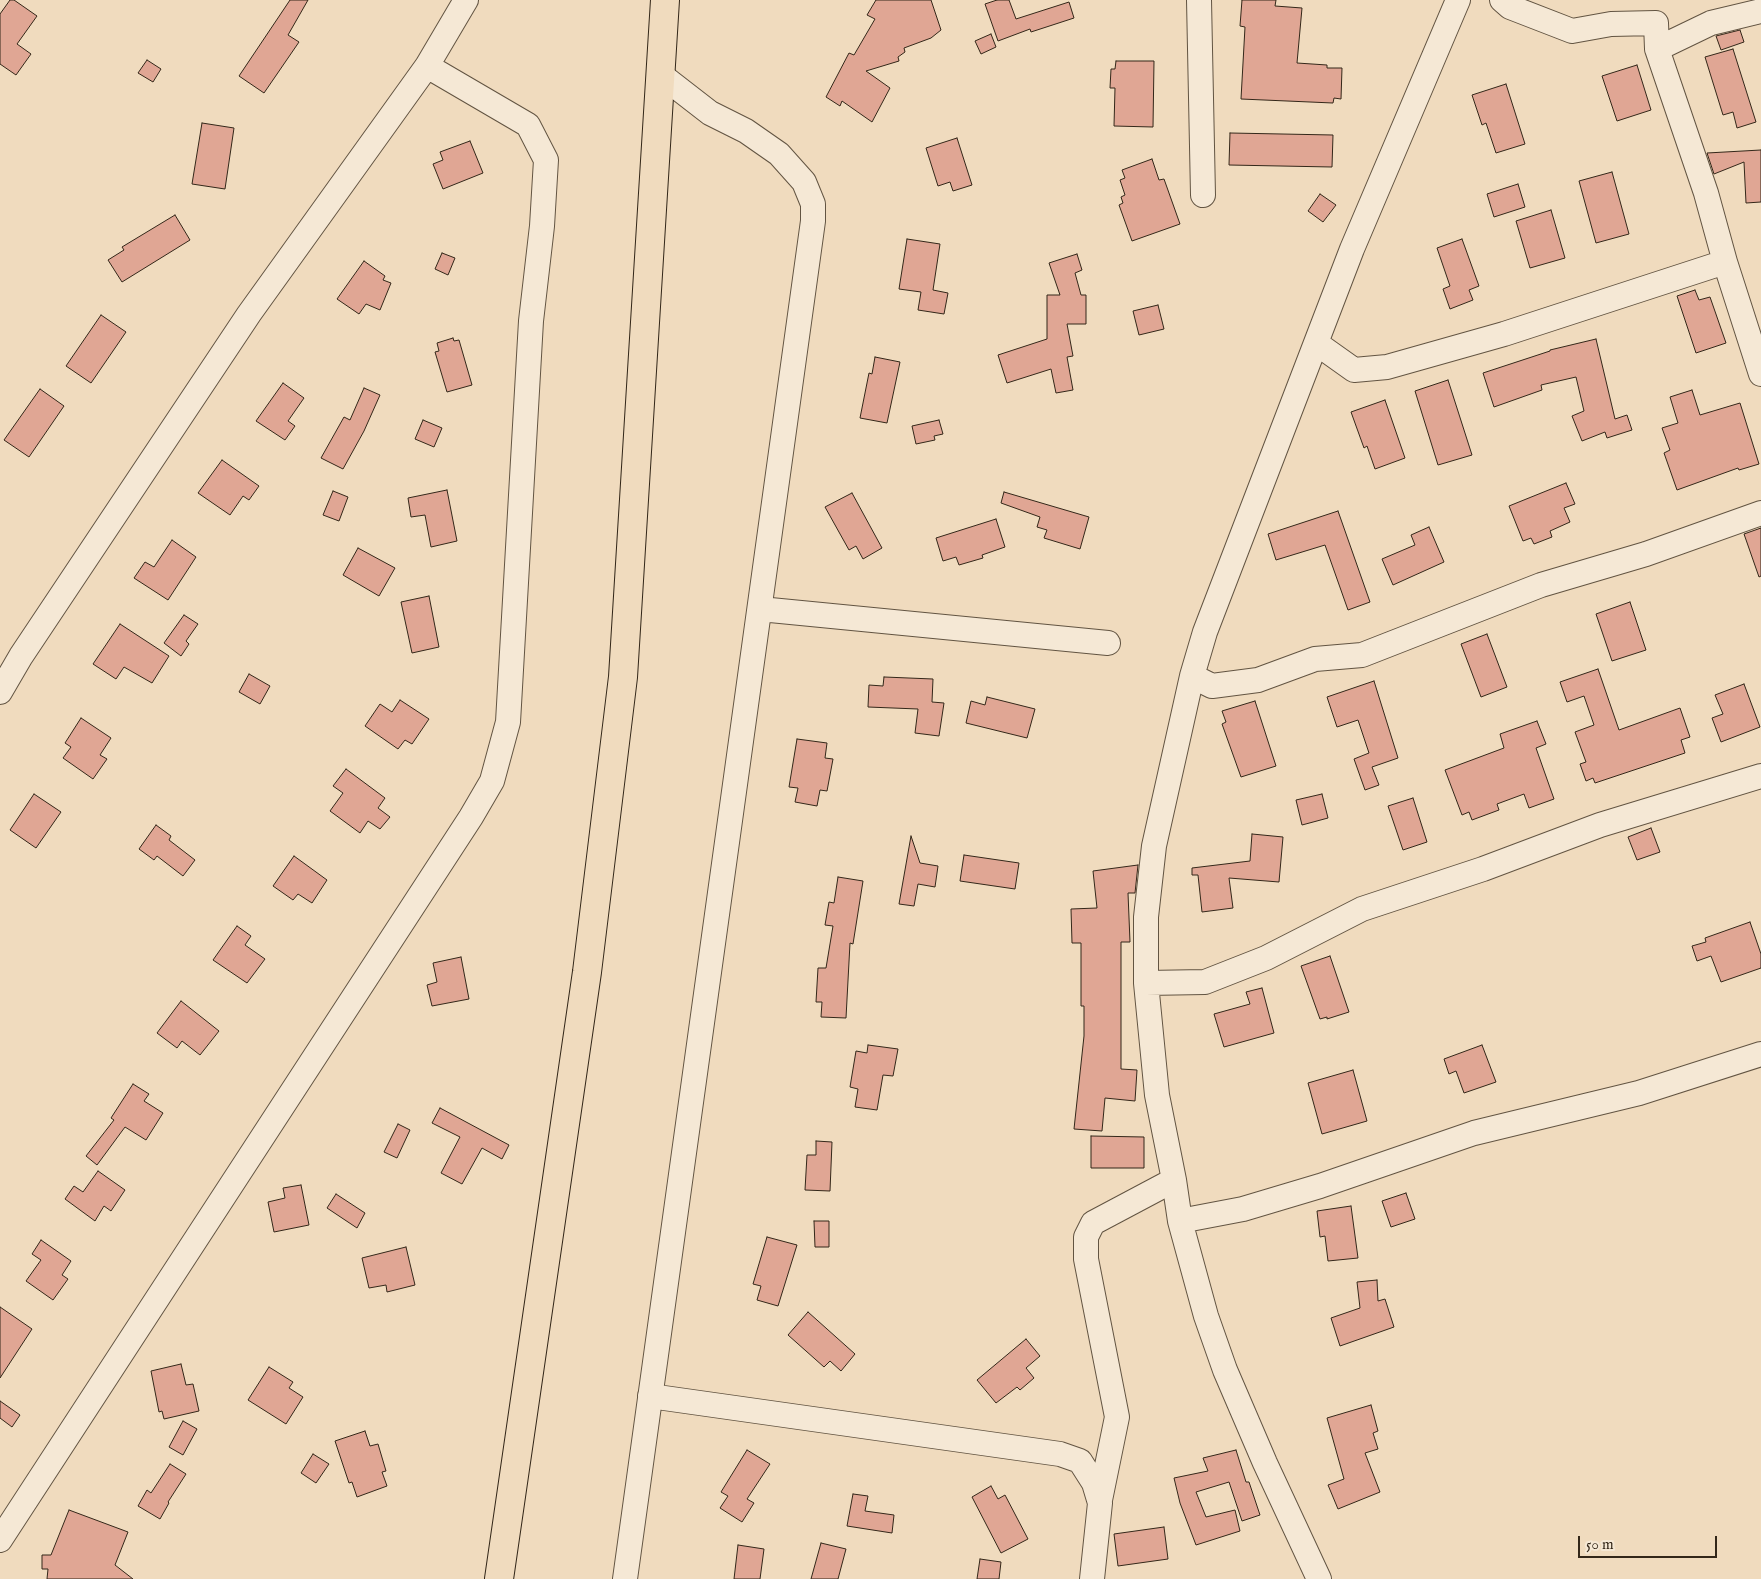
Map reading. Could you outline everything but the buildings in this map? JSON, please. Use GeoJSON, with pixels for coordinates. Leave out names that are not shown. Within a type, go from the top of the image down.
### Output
{"type":"FeatureCollection","features":[{"type":"Feature","properties":{"kind":"main road"},"geometry":{"type":"LineString","coordinates":[[499,1579],[586,981],[623,677],[665,0]]}},
{"type":"Feature","properties":{"kind":"street"},"geometry":{"type":"LineString","coordinates":[[0,692],[26,648],[249,314],[427,66],[466,0]]}},
{"type":"Feature","properties":{"kind":"street"},"geometry":{"type":"LineString","coordinates":[[1199,0],[1203,195]]}},
{"type":"Feature","properties":{"kind":"street"},"geometry":{"type":"LineString","coordinates":[[1319,1579],[1265,1463],[1225,1370],[1206,1316],[1180,1221],[1157,1095],[1146,984],[1146,917],[1154,846],[1192,676],[1205,632],[1352,250],[1458,0]]}},
{"type":"Feature","properties":{"kind":"street"},"geometry":{"type":"LineString","coordinates":[[1502,0],[1510,7],[1572,31],[1611,24],[1656,23],[1657,49],[1706,193],[1725,262],[1761,374]]}},
{"type":"Feature","properties":{"kind":"street"},"geometry":{"type":"LineString","coordinates":[[1657,49],[1710,23],[1761,11]]}},
{"type":"Feature","properties":{"kind":"street"},"geometry":{"type":"LineString","coordinates":[[0,1540],[471,817],[492,780],[508,722],[531,321],[542,226],[546,160],[528,125],[427,66]]}},
{"type":"Feature","properties":{"kind":"street"},"geometry":{"type":"LineString","coordinates":[[625,1579],[813,221],[813,204],[804,182],[779,154],[746,131],[710,113],[661,76]]}},
{"type":"Feature","properties":{"kind":"street"},"geometry":{"type":"LineString","coordinates":[[1316,344],[1354,370],[1387,367],[1504,334],[1725,262]]}},
{"type":"Feature","properties":{"kind":"street"},"geometry":{"type":"LineString","coordinates":[[1192,676],[1212,686],[1258,680],[1315,659],[1362,655],[1541,585],[1646,554],[1761,513]]}},
{"type":"Feature","properties":{"kind":"street"},"geometry":{"type":"LineString","coordinates":[[760,609],[1108,642]]}},
{"type":"Feature","properties":{"kind":"street"},"geometry":{"type":"LineString","coordinates":[[1146,984],[1205,982],[1266,958],[1362,909],[1483,869],[1600,825],[1761,776]]}},
{"type":"Feature","properties":{"kind":"street"},"geometry":{"type":"LineString","coordinates":[[1180,1221],[1244,1209],[1320,1186],[1474,1134],[1639,1093],[1761,1054]]}},
{"type":"Feature","properties":{"kind":"street"},"geometry":{"type":"LineString","coordinates":[[1092,1579],[1100,1503],[1117,1417],[1086,1259],[1086,1237],[1094,1223],[1174,1180]]}},
{"type":"Feature","properties":{"kind":"street"},"geometry":{"type":"LineString","coordinates":[[650,1396],[1060,1454],[1080,1461],[1087,1469],[1094,1483],[1100,1503]]}}]}
